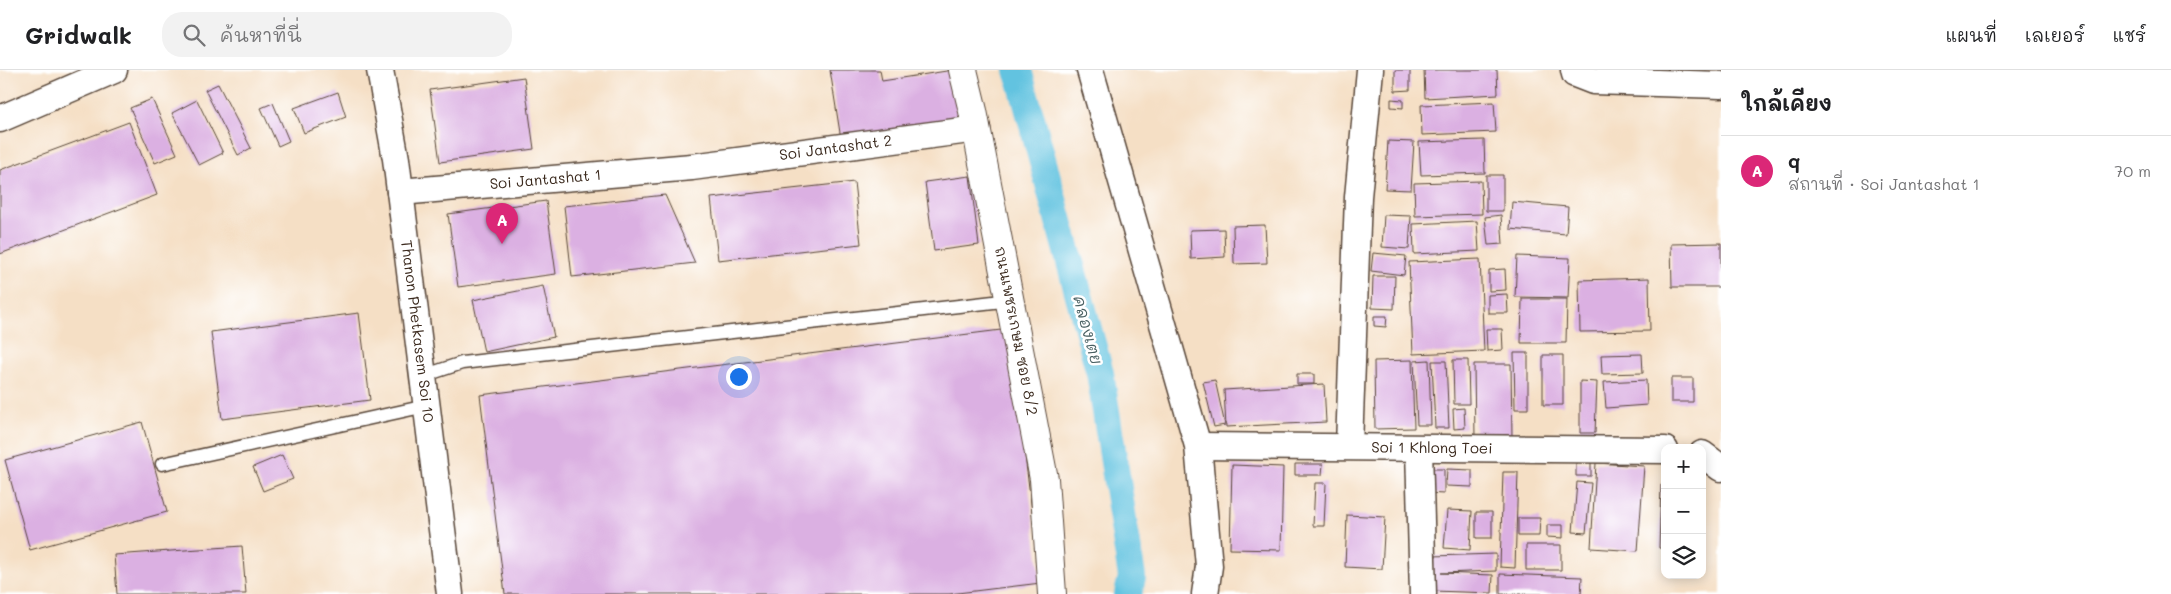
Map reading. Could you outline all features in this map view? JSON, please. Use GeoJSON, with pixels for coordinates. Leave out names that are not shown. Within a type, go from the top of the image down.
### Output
{"type":"FeatureCollection","features":[{"type":"Feature","properties":{"kind":"street"},"geometry":{"type":"LineString","coordinates":[[0,120],[114,70]]}},
{"type":"Feature","properties":{"kind":"street","name":"Thanon Phetkasem Soi 10"},"geometry":{"type":"LineString","coordinates":[[380,70],[400,192],[450,594]]}},
{"type":"Feature","properties":{"kind":"street","name":"ถนนเพชรเกษม ซอย 8/2"},"geometry":{"type":"LineString","coordinates":[[963,70],[977,129],[1011,300],[1044,479],[1052,594]]}},
{"type":"Feature","properties":{"kind":"street"},"geometry":{"type":"LineString","coordinates":[[1090,70],[1198,446],[1209,566],[1205,594]]}},
{"type":"Feature","properties":{"kind":"street"},"geometry":{"type":"LineString","coordinates":[[1349,446],[1358,197],[1370,70]]}},
{"type":"Feature","properties":{"kind":"street"},"geometry":{"type":"LineString","coordinates":[[1574,70],[1575,74],[1593,81],[1721,85]]}},
{"type":"Feature","properties":{"kind":"street","name":"Soi Jantashat 2"},"geometry":{"type":"LineString","coordinates":[[692,167],[977,129]]}},
{"type":"Feature","properties":{"kind":"street","name":"Soi Jantashat 1"},"geometry":{"type":"LineString","coordinates":[[400,192],[692,167]]}},
{"type":"Feature","properties":{"kind":"street","name":"Soi 1 Khlong Toei"},"geometry":{"type":"LineString","coordinates":[[1198,446],[1661,450]]}},
{"type":"Feature","properties":{"kind":"street"},"geometry":{"type":"LineString","coordinates":[[1419,449],[1423,594]]}},
{"type":"Feature","properties":{"kind":"street"},"geometry":{"type":"LineString","coordinates":[[1706,457],[1721,468]]}},
{"type":"Feature","properties":{"kind":"lane"},"geometry":{"type":"LineString","coordinates":[[423,376],[462,364],[1011,300]]}},
{"type":"Feature","properties":{"kind":"lane"},"geometry":{"type":"LineString","coordinates":[[162,464],[426,406]]}},
{"type":"Feature","properties":{"kind":"building"},"geometry":{"type":"Polygon","coordinates":[[[830,70],[880,70],[882,81],[953,70],[961,119],[841,139],[830,70]]]}},
{"type":"Feature","properties":{"kind":"building"},"geometry":{"type":"Polygon","coordinates":[[[1395,70],[1410,70],[1410,90],[1395,91],[1395,70]]]}},
{"type":"Feature","properties":{"kind":"building"},"geometry":{"type":"Polygon","coordinates":[[[1424,70],[1497,70],[1498,94],[1425,98],[1424,70]]]}},
{"type":"Feature","properties":{"kind":"building"},"geometry":{"type":"Polygon","coordinates":[[[524,77],[534,149],[440,162],[430,90],[524,77]]]}},
{"type":"Feature","properties":{"kind":"building"},"geometry":{"type":"Polygon","coordinates":[[[218,84],[251,148],[238,155],[205,90],[218,84]]]}},
{"type":"Feature","properties":{"kind":"building"},"geometry":{"type":"Polygon","coordinates":[[[338,92],[346,117],[304,133],[294,108],[338,92]]]}},
{"type":"Feature","properties":{"kind":"building"},"geometry":{"type":"Polygon","coordinates":[[[152,99],[177,154],[155,163],[130,108],[152,99]]]}},
{"type":"Feature","properties":{"kind":"building"},"geometry":{"type":"Polygon","coordinates":[[[1391,99],[1403,100],[1403,108],[1391,107],[1391,99]]]}},
{"type":"Feature","properties":{"kind":"building"},"geometry":{"type":"Polygon","coordinates":[[[197,100],[223,153],[199,165],[172,113],[197,100]]]}},
{"type":"Feature","properties":{"kind":"building"},"geometry":{"type":"Polygon","coordinates":[[[1494,102],[1496,132],[1422,135],[1421,105],[1494,102]]]}},
{"type":"Feature","properties":{"kind":"building"},"geometry":{"type":"Polygon","coordinates":[[[273,103],[289,141],[278,146],[261,108],[273,103]]]}},
{"type":"Feature","properties":{"kind":"building"},"geometry":{"type":"Polygon","coordinates":[[[129,122],[157,195],[0,254],[0,170],[129,122]]]}},
{"type":"Feature","properties":{"kind":"building"},"geometry":{"type":"Polygon","coordinates":[[[1484,140],[1485,173],[1421,175],[1419,142],[1484,140]]]}},
{"type":"Feature","properties":{"kind":"building"},"geometry":{"type":"Polygon","coordinates":[[[1388,141],[1414,142],[1411,190],[1385,189],[1388,141]]]}},
{"type":"Feature","properties":{"kind":"building"},"geometry":{"type":"Polygon","coordinates":[[[1486,175],[1503,175],[1503,211],[1486,211],[1486,175]]]}},
{"type":"Feature","properties":{"kind":"building"},"geometry":{"type":"Polygon","coordinates":[[[970,176],[979,245],[934,251],[925,182],[970,176]]]}},
{"type":"Feature","properties":{"kind":"building"},"geometry":{"type":"Polygon","coordinates":[[[1481,181],[1482,214],[1415,216],[1414,183],[1481,181]]]}},
{"type":"Feature","properties":{"kind":"building"},"geometry":{"type":"Polygon","coordinates":[[[854,182],[861,244],[718,260],[711,198],[854,182]]]}},
{"type":"Feature","properties":{"kind":"building"},"geometry":{"type":"Polygon","coordinates":[[[665,195],[695,263],[572,277],[564,206],[665,195]]]}},
{"type":"Feature","properties":{"kind":"building"},"geometry":{"type":"Polygon","coordinates":[[[546,201],[556,274],[458,287],[448,214],[546,201]]]}},
{"type":"Feature","properties":{"kind":"building"},"geometry":{"type":"Polygon","coordinates":[[[1512,202],[1568,207],[1566,234],[1510,229],[1512,202]]]}},
{"type":"Feature","properties":{"kind":"building"},"geometry":{"type":"Polygon","coordinates":[[[1384,215],[1411,216],[1409,249],[1382,247],[1384,215]]]}},
{"type":"Feature","properties":{"kind":"building"},"geometry":{"type":"Polygon","coordinates":[[[1501,215],[1503,244],[1488,245],[1485,217],[1501,215]]]}},
{"type":"Feature","properties":{"kind":"building"},"geometry":{"type":"Polygon","coordinates":[[[1477,221],[1479,251],[1414,254],[1413,224],[1477,221]]]}},
{"type":"Feature","properties":{"kind":"building"},"geometry":{"type":"Polygon","coordinates":[[[1265,225],[1267,263],[1234,264],[1233,226],[1265,225]]]}},
{"type":"Feature","properties":{"kind":"building"},"geometry":{"type":"Polygon","coordinates":[[[1224,229],[1225,257],[1191,259],[1190,230],[1224,229]]]}},
{"type":"Feature","properties":{"kind":"building"},"geometry":{"type":"Polygon","coordinates":[[[1721,243],[1721,287],[1672,287],[1671,244],[1721,243]]]}},
{"type":"Feature","properties":{"kind":"building"},"geometry":{"type":"Polygon","coordinates":[[[1373,253],[1406,256],[1404,275],[1371,271],[1373,253]]]}},
{"type":"Feature","properties":{"kind":"building"},"geometry":{"type":"Polygon","coordinates":[[[1517,256],[1570,258],[1568,298],[1515,297],[1517,256]]]}},
{"type":"Feature","properties":{"kind":"building"},"geometry":{"type":"Polygon","coordinates":[[[1480,259],[1484,351],[1413,354],[1409,262],[1480,259]]]}},
{"type":"Feature","properties":{"kind":"building"},"geometry":{"type":"Polygon","coordinates":[[[1505,269],[1506,290],[1489,291],[1489,270],[1505,269]]]}},
{"type":"Feature","properties":{"kind":"building"},"geometry":{"type":"Polygon","coordinates":[[[1373,276],[1395,276],[1394,309],[1372,308],[1373,276]]]}},
{"type":"Feature","properties":{"kind":"building"},"geometry":{"type":"Polygon","coordinates":[[[1649,278],[1650,331],[1580,332],[1579,280],[1649,278]]]}},
{"type":"Feature","properties":{"kind":"building"},"geometry":{"type":"Polygon","coordinates":[[[543,286],[554,337],[484,352],[473,300],[543,286]]]}},
{"type":"Feature","properties":{"kind":"building"},"geometry":{"type":"Polygon","coordinates":[[[1507,294],[1508,313],[1488,313],[1488,295],[1507,294]]]}},
{"type":"Feature","properties":{"kind":"building"},"geometry":{"type":"Polygon","coordinates":[[[1522,299],[1567,299],[1566,343],[1521,343],[1522,299]]]}},
{"type":"Feature","properties":{"kind":"building"},"geometry":{"type":"Polygon","coordinates":[[[359,313],[370,400],[222,419],[211,332],[359,313]]]}},
{"type":"Feature","properties":{"kind":"building"},"geometry":{"type":"Polygon","coordinates":[[[1374,316],[1387,316],[1386,327],[1374,326],[1374,316]]]}},
{"type":"Feature","properties":{"kind":"building"},"geometry":{"type":"Polygon","coordinates":[[[1009,329],[1041,583],[949,594],[505,594],[480,395],[1009,329]]]}},
{"type":"Feature","properties":{"kind":"building"},"geometry":{"type":"Polygon","coordinates":[[[1486,329],[1502,329],[1503,350],[1487,351],[1486,329]]]}},
{"type":"Feature","properties":{"kind":"building"},"geometry":{"type":"Polygon","coordinates":[[[1514,353],[1528,353],[1528,409],[1515,409],[1514,353]]]}},
{"type":"Feature","properties":{"kind":"building"},"geometry":{"type":"Polygon","coordinates":[[[1642,354],[1643,373],[1602,374],[1601,355],[1642,354]]]}},
{"type":"Feature","properties":{"kind":"building"},"geometry":{"type":"Polygon","coordinates":[[[1543,355],[1563,355],[1563,405],[1543,405],[1543,355]]]}},
{"type":"Feature","properties":{"kind":"building"},"geometry":{"type":"Polygon","coordinates":[[[1412,360],[1414,428],[1375,429],[1374,361],[1412,360]]]}},
{"type":"Feature","properties":{"kind":"building"},"geometry":{"type":"Polygon","coordinates":[[[1429,360],[1431,425],[1417,425],[1414,361],[1429,360]]]}},
{"type":"Feature","properties":{"kind":"building"},"geometry":{"type":"Polygon","coordinates":[[[1453,360],[1468,360],[1469,404],[1454,404],[1453,360]]]}},
{"type":"Feature","properties":{"kind":"building"},"geometry":{"type":"Polygon","coordinates":[[[1432,361],[1446,361],[1449,428],[1435,428],[1432,361]]]}},
{"type":"Feature","properties":{"kind":"building"},"geometry":{"type":"Polygon","coordinates":[[[1474,364],[1511,364],[1512,438],[1475,439],[1474,364]]]}},
{"type":"Feature","properties":{"kind":"building"},"geometry":{"type":"Polygon","coordinates":[[[1297,374],[1314,374],[1314,384],[1297,384],[1297,374]]]}},
{"type":"Feature","properties":{"kind":"building"},"geometry":{"type":"Polygon","coordinates":[[[1671,378],[1693,378],[1693,402],[1671,402],[1671,378]]]}},
{"type":"Feature","properties":{"kind":"building"},"geometry":{"type":"Polygon","coordinates":[[[1215,380],[1225,425],[1214,427],[1203,382],[1215,380]]]}},
{"type":"Feature","properties":{"kind":"building"},"geometry":{"type":"Polygon","coordinates":[[[1646,380],[1647,405],[1606,408],[1604,382],[1646,380]]]}},
{"type":"Feature","properties":{"kind":"building"},"geometry":{"type":"Polygon","coordinates":[[[1580,381],[1597,382],[1595,433],[1580,433],[1580,381]]]}},
{"type":"Feature","properties":{"kind":"building"},"geometry":{"type":"Polygon","coordinates":[[[1324,384],[1326,422],[1226,427],[1224,390],[1324,384]]]}},
{"type":"Feature","properties":{"kind":"building"},"geometry":{"type":"Polygon","coordinates":[[[1464,408],[1465,428],[1454,429],[1453,409],[1464,408]]]}},
{"type":"Feature","properties":{"kind":"building"},"geometry":{"type":"Polygon","coordinates":[[[142,422],[167,512],[30,550],[5,460],[142,422]]]}},
{"type":"Feature","properties":{"kind":"building"},"geometry":{"type":"Polygon","coordinates":[[[282,455],[293,479],[263,491],[253,467],[282,455]]]}},
{"type":"Feature","properties":{"kind":"building"},"geometry":{"type":"Polygon","coordinates":[[[1576,462],[1591,462],[1591,476],[1576,476],[1576,462]]]}},
{"type":"Feature","properties":{"kind":"building"},"geometry":{"type":"Polygon","coordinates":[[[1596,463],[1644,466],[1638,551],[1591,548],[1596,463]]]}},
{"type":"Feature","properties":{"kind":"building"},"geometry":{"type":"Polygon","coordinates":[[[1295,464],[1323,464],[1322,475],[1295,475],[1295,464]]]}},
{"type":"Feature","properties":{"kind":"building"},"geometry":{"type":"Polygon","coordinates":[[[1232,465],[1283,467],[1281,550],[1230,549],[1232,465]]]}},
{"type":"Feature","properties":{"kind":"building"},"geometry":{"type":"Polygon","coordinates":[[[1425,469],[1444,469],[1444,494],[1425,493],[1425,469]]]}},
{"type":"Feature","properties":{"kind":"building"},"geometry":{"type":"Polygon","coordinates":[[[1447,469],[1472,470],[1472,487],[1446,486],[1447,469]]]}},
{"type":"Feature","properties":{"kind":"building"},"geometry":{"type":"Polygon","coordinates":[[[1503,472],[1518,472],[1515,568],[1500,567],[1503,472]]]}},
{"type":"Feature","properties":{"kind":"building"},"geometry":{"type":"Polygon","coordinates":[[[1577,482],[1591,483],[1586,533],[1573,532],[1577,482]]]}},
{"type":"Feature","properties":{"kind":"building"},"geometry":{"type":"Polygon","coordinates":[[[1315,483],[1326,483],[1324,526],[1313,526],[1315,483]]]}},
{"type":"Feature","properties":{"kind":"building"},"geometry":{"type":"Polygon","coordinates":[[[1661,485],[1661,548],[1659,548],[1661,485]]]}},
{"type":"Feature","properties":{"kind":"building"},"geometry":{"type":"Polygon","coordinates":[[[1447,510],[1472,511],[1470,550],[1444,548],[1447,510]]]}},
{"type":"Feature","properties":{"kind":"building"},"geometry":{"type":"Polygon","coordinates":[[[1476,512],[1492,512],[1492,538],[1476,538],[1476,512]]]}},
{"type":"Feature","properties":{"kind":"building"},"geometry":{"type":"Polygon","coordinates":[[[1347,515],[1385,517],[1382,569],[1345,567],[1347,515]]]}},
{"type":"Feature","properties":{"kind":"building"},"geometry":{"type":"Polygon","coordinates":[[[1518,518],[1540,518],[1539,536],[1518,536],[1518,518]]]}},
{"type":"Feature","properties":{"kind":"building"},"geometry":{"type":"Polygon","coordinates":[[[1547,525],[1563,525],[1563,538],[1547,537],[1547,525]]]}},
{"type":"Feature","properties":{"kind":"building"},"geometry":{"type":"Polygon","coordinates":[[[1526,545],[1561,545],[1561,570],[1526,570],[1526,545]]]}},
{"type":"Feature","properties":{"kind":"building"},"geometry":{"type":"Polygon","coordinates":[[[242,546],[246,594],[117,594],[114,555],[242,546]]]}},
{"type":"Feature","properties":{"kind":"building"},"geometry":{"type":"Polygon","coordinates":[[[1496,554],[1496,571],[1441,573],[1493,575],[1492,593],[1433,591],[1432,556],[1496,554]]]}},
{"type":"Feature","properties":{"kind":"building"},"geometry":{"type":"Polygon","coordinates":[[[1500,574],[1582,577],[1581,594],[1500,594],[1500,574]]]}},
{"type":"Feature","properties":{"kind":"waterway","name":"คลองเตย"},"geometry":{"type":"LineString","coordinates":[[1018,70],[1100,373],[1132,577],[1128,594]]}},
{"type":"Feature","properties":{"kind":"place","name":"q"},"geometry":{"type":"Point","coordinates":[502,244]}}]}
